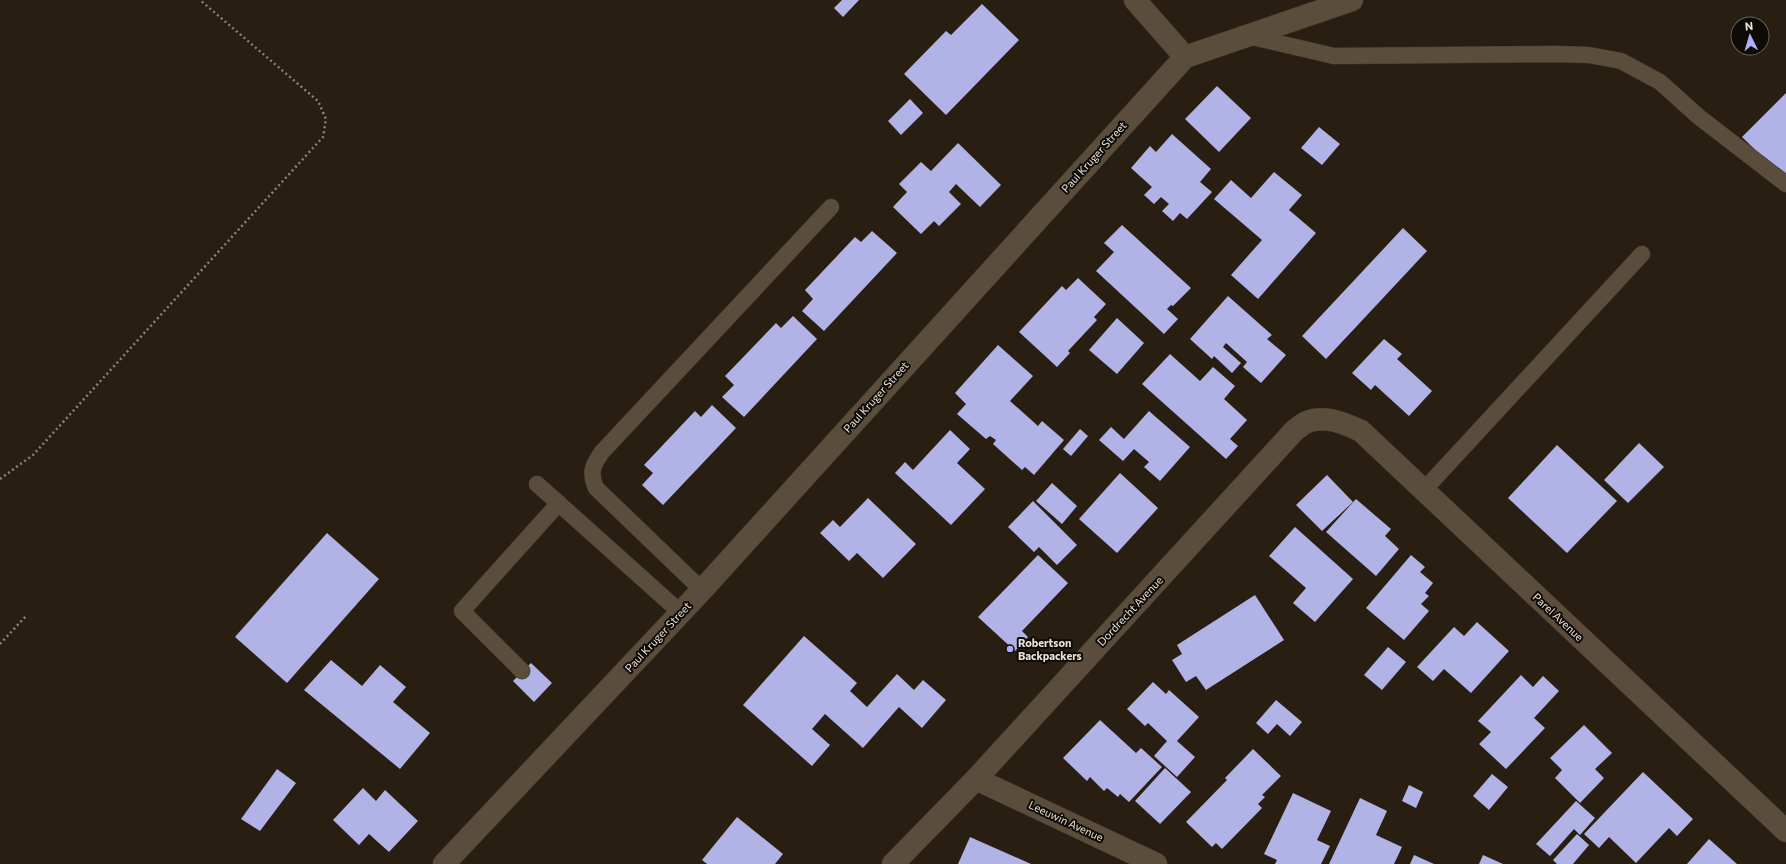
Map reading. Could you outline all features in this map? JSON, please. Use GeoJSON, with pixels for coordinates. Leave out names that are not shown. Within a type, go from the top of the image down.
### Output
{"type":"FeatureCollection","features":[{"type":"Feature","properties":{"kind":"street"},"geometry":{"type":"LineString","coordinates":[[1135,0],[1185,57]]}},
{"type":"Feature","properties":{"kind":"street","name":"Paul Kruger Street"},"geometry":{"type":"LineString","coordinates":[[444,864],[681,613],[1185,57],[1352,0]]}},
{"type":"Feature","properties":{"kind":"street","name":"Parel Avenue"},"geometry":{"type":"LineString","coordinates":[[1322,419],[1344,423],[1361,431],[1786,831]]}},
{"type":"Feature","properties":{"kind":"street","name":"Dordrecht Avenue"},"geometry":{"type":"LineString","coordinates":[[893,864],[976,779],[1294,431],[1306,422],[1322,419]]}},
{"type":"Feature","properties":{"kind":"street","name":"Leeuwin Avenue"},"geometry":{"type":"LineString","coordinates":[[976,779],[1156,864]]}},
{"type":"Feature","properties":{"kind":"lane"},"geometry":{"type":"LineString","coordinates":[[1248,36],[1334,56],[1589,54],[1621,60],[1660,82],[1699,117],[1786,184]]}},
{"type":"Feature","properties":{"kind":"lane"},"geometry":{"type":"LineString","coordinates":[[702,590],[596,488],[592,477],[594,464],[602,452],[831,207]]}},
{"type":"Feature","properties":{"kind":"lane"},"geometry":{"type":"LineString","coordinates":[[1423,491],[1642,254]]}},
{"type":"Feature","properties":{"kind":"lane"},"geometry":{"type":"LineString","coordinates":[[537,484],[681,613]]}},
{"type":"Feature","properties":{"kind":"lane"},"geometry":{"type":"LineString","coordinates":[[522,671],[462,611],[558,504]]}},
{"type":"Feature","properties":{"kind":"path"},"geometry":{"type":"LineString","coordinates":[[0,480],[33,455],[324,137],[326,119],[318,101],[200,0]]}},
{"type":"Feature","properties":{"kind":"path"},"geometry":{"type":"LineString","coordinates":[[0,644],[26,616]]}},
{"type":"Feature","properties":{"kind":"building"},"geometry":{"type":"Polygon","coordinates":[[[842,0],[859,0],[843,17],[834,8],[842,0]]]}},
{"type":"Feature","properties":{"kind":"building"},"geometry":{"type":"Polygon","coordinates":[[[982,4],[1019,40],[946,115],[904,74],[946,31],[951,35],[982,4]]]}},
{"type":"Feature","properties":{"kind":"building"},"geometry":{"type":"Polygon","coordinates":[[[1217,86],[1251,118],[1219,152],[1185,119],[1217,86]]]}},
{"type":"Feature","properties":{"kind":"building"},"geometry":{"type":"Polygon","coordinates":[[[1786,93],[1786,180],[1742,137],[1786,93]]]}},
{"type":"Feature","properties":{"kind":"building"},"geometry":{"type":"Polygon","coordinates":[[[910,99],[923,113],[901,135],[888,121],[910,99]]]}},
{"type":"Feature","properties":{"kind":"building"},"geometry":{"type":"Polygon","coordinates":[[[1319,127],[1340,144],[1322,165],[1301,148],[1319,127]]]}},
{"type":"Feature","properties":{"kind":"building"},"geometry":{"type":"Polygon","coordinates":[[[1172,134],[1211,169],[1200,182],[1212,192],[1187,219],[1180,213],[1173,221],[1162,211],[1169,204],[1161,197],[1154,204],[1144,195],[1152,187],[1131,168],[1150,146],[1156,152],[1172,134]]]}},
{"type":"Feature","properties":{"kind":"building"},"geometry":{"type":"Polygon","coordinates":[[[958,143],[1001,185],[980,207],[956,184],[949,192],[961,204],[939,226],[934,221],[921,234],[893,207],[907,192],[899,184],[921,162],[931,171],[958,143]]]}},
{"type":"Feature","properties":{"kind":"building"},"geometry":{"type":"Polygon","coordinates":[[[1274,172],[1302,195],[1289,210],[1316,233],[1258,299],[1231,275],[1262,240],[1214,199],[1231,180],[1251,198],[1274,172]]]}},
{"type":"Feature","properties":{"kind":"building"},"geometry":{"type":"Polygon","coordinates":[[[1122,225],[1191,288],[1173,306],[1171,305],[1167,309],[1178,319],[1164,334],[1096,271],[1114,252],[1104,243],[1122,225]]]}},
{"type":"Feature","properties":{"kind":"building"},"geometry":{"type":"Polygon","coordinates":[[[1403,228],[1427,251],[1326,359],[1302,336],[1403,228]]]}},
{"type":"Feature","properties":{"kind":"building"},"geometry":{"type":"Polygon","coordinates":[[[872,231],[897,253],[824,331],[802,311],[813,299],[805,290],[855,237],[861,242],[872,231]]]}},
{"type":"Feature","properties":{"kind":"building"},"geometry":{"type":"Polygon","coordinates":[[[1078,278],[1106,304],[1094,317],[1097,320],[1068,351],[1070,353],[1057,367],[1019,332],[1062,286],[1066,290],[1078,278]]]}},
{"type":"Feature","properties":{"kind":"building"},"geometry":{"type":"Polygon","coordinates":[[[1228,296],[1272,335],[1267,339],[1286,355],[1261,383],[1243,367],[1247,362],[1226,343],[1223,347],[1241,363],[1232,373],[1214,356],[1212,359],[1190,339],[1228,296]]]}},
{"type":"Feature","properties":{"kind":"building"},"geometry":{"type":"Polygon","coordinates":[[[793,316],[817,339],[744,417],[722,397],[734,385],[725,376],[776,323],[781,328],[793,316]]]}},
{"type":"Feature","properties":{"kind":"building"},"geometry":{"type":"Polygon","coordinates":[[[1117,318],[1144,343],[1117,374],[1089,350],[1117,318]]]}},
{"type":"Feature","properties":{"kind":"building"},"geometry":{"type":"Polygon","coordinates":[[[1384,339],[1402,354],[1397,359],[1432,391],[1409,416],[1375,385],[1371,390],[1352,373],[1384,339]]]}},
{"type":"Feature","properties":{"kind":"building"},"geometry":{"type":"Polygon","coordinates":[[[998,345],[1033,376],[1010,401],[1038,426],[1042,421],[1064,440],[1034,475],[1025,467],[1022,470],[993,444],[996,440],[990,436],[986,439],[957,414],[966,404],[955,393],[998,345]]]}},
{"type":"Feature","properties":{"kind":"building"},"geometry":{"type":"Polygon","coordinates":[[[1170,354],[1200,381],[1213,367],[1235,386],[1224,399],[1247,420],[1230,439],[1238,446],[1226,459],[1142,384],[1170,354]]]}},
{"type":"Feature","properties":{"kind":"building"},"geometry":{"type":"Polygon","coordinates":[[[712,405],[736,428],[663,505],[642,485],[653,473],[644,465],[695,411],[701,417],[712,405]]]}},
{"type":"Feature","properties":{"kind":"building"},"geometry":{"type":"Polygon","coordinates":[[[1149,411],[1190,447],[1160,481],[1144,467],[1149,462],[1134,449],[1123,461],[1099,440],[1111,427],[1124,439],[1149,411]]]}},
{"type":"Feature","properties":{"kind":"building"},"geometry":{"type":"Polygon","coordinates":[[[1080,429],[1088,436],[1071,456],[1063,449],[1080,429]]]}},
{"type":"Feature","properties":{"kind":"building"},"geometry":{"type":"Polygon","coordinates":[[[950,430],[970,449],[957,463],[985,489],[951,525],[895,473],[905,462],[913,470],[950,430]]]}},
{"type":"Feature","properties":{"kind":"building"},"geometry":{"type":"Polygon","coordinates":[[[1639,443],[1664,467],[1628,503],[1604,480],[1639,443]]]}},
{"type":"Feature","properties":{"kind":"building"},"geometry":{"type":"Polygon","coordinates":[[[1557,445],[1617,501],[1567,553],[1508,498],[1557,445]]]}},
{"type":"Feature","properties":{"kind":"building"},"geometry":{"type":"Polygon","coordinates":[[[1120,473],[1158,508],[1117,553],[1079,519],[1120,473]]]}},
{"type":"Feature","properties":{"kind":"building"},"geometry":{"type":"Polygon","coordinates":[[[1327,475],[1353,502],[1322,531],[1296,505],[1327,475]]]}},
{"type":"Feature","properties":{"kind":"building"},"geometry":{"type":"Polygon","coordinates":[[[1052,483],[1077,506],[1062,524],[1036,501],[1052,483]]]}},
{"type":"Feature","properties":{"kind":"building"},"geometry":{"type":"Polygon","coordinates":[[[868,498],[916,544],[883,578],[857,553],[849,561],[820,533],[833,520],[840,527],[868,498]]]}},
{"type":"Feature","properties":{"kind":"building"},"geometry":{"type":"Polygon","coordinates":[[[1356,499],[1391,529],[1385,536],[1399,549],[1376,576],[1326,532],[1356,499]]]}},
{"type":"Feature","properties":{"kind":"building"},"geometry":{"type":"Polygon","coordinates":[[[1033,501],[1077,545],[1057,565],[1039,547],[1034,552],[1008,527],[1033,501]]]}},
{"type":"Feature","properties":{"kind":"building"},"geometry":{"type":"Polygon","coordinates":[[[1295,527],[1353,579],[1315,622],[1293,603],[1306,588],[1269,556],[1295,527]]]}},
{"type":"Feature","properties":{"kind":"building"},"geometry":{"type":"Polygon","coordinates":[[[327,533],[379,579],[287,683],[235,637],[327,533]]]}},
{"type":"Feature","properties":{"kind":"building"},"geometry":{"type":"Polygon","coordinates":[[[1038,555],[1068,583],[1022,631],[1028,637],[1015,651],[978,617],[1038,555]]]}},
{"type":"Feature","properties":{"kind":"building"},"geometry":{"type":"Polygon","coordinates":[[[1411,555],[1425,567],[1420,572],[1433,583],[1425,593],[1429,596],[1421,604],[1429,611],[1404,640],[1366,608],[1411,555]]]}},
{"type":"Feature","properties":{"kind":"building"},"geometry":{"type":"Polygon","coordinates":[[[1255,595],[1284,640],[1206,690],[1196,676],[1186,682],[1172,660],[1182,654],[1177,645],[1255,595]]]}},
{"type":"Feature","properties":{"kind":"building"},"geometry":{"type":"Polygon","coordinates":[[[1477,622],[1509,651],[1471,693],[1444,669],[1433,681],[1417,667],[1454,627],[1464,636],[1477,622]]]}},
{"type":"Feature","properties":{"kind":"building"},"geometry":{"type":"Polygon","coordinates":[[[804,636],[857,683],[850,691],[867,707],[897,674],[914,690],[923,680],[946,700],[922,728],[899,707],[863,748],[825,714],[812,729],[830,745],[812,766],[743,705],[804,636]]]}},
{"type":"Feature","properties":{"kind":"building"},"geometry":{"type":"Polygon","coordinates":[[[1388,647],[1406,662],[1382,690],[1364,675],[1388,647]]]}},
{"type":"Feature","properties":{"kind":"building"},"geometry":{"type":"Polygon","coordinates":[[[331,660],[362,686],[380,665],[406,687],[393,702],[430,733],[400,769],[304,690],[331,660]]]}},
{"type":"Feature","properties":{"kind":"building"},"geometry":{"type":"Polygon","coordinates":[[[531,663],[552,683],[534,702],[513,681],[531,663]]]}},
{"type":"Feature","properties":{"kind":"building"},"geometry":{"type":"Polygon","coordinates":[[[1521,675],[1533,687],[1543,676],[1559,691],[1534,718],[1545,728],[1506,769],[1479,744],[1491,732],[1478,721],[1521,675]]]}},
{"type":"Feature","properties":{"kind":"building"},"geometry":{"type":"Polygon","coordinates":[[[1153,682],[1166,694],[1169,690],[1199,717],[1177,741],[1195,757],[1177,777],[1154,756],[1167,741],[1148,723],[1145,726],[1127,709],[1153,682]]]}},
{"type":"Feature","properties":{"kind":"building"},"geometry":{"type":"Polygon","coordinates":[[[1276,700],[1302,722],[1290,736],[1277,724],[1268,734],[1256,723],[1276,700]]]}},
{"type":"Feature","properties":{"kind":"building"},"geometry":{"type":"Polygon","coordinates":[[[1100,720],[1136,753],[1141,748],[1162,767],[1129,802],[1120,794],[1118,797],[1107,788],[1104,791],[1090,777],[1087,781],[1063,758],[1100,720]]]}},
{"type":"Feature","properties":{"kind":"building"},"geometry":{"type":"Polygon","coordinates":[[[1584,725],[1612,753],[1595,769],[1604,778],[1580,803],[1555,778],[1562,770],[1550,758],[1584,725]]]}},
{"type":"Feature","properties":{"kind":"building"},"geometry":{"type":"Polygon","coordinates":[[[1253,749],[1281,776],[1262,795],[1265,797],[1258,804],[1262,808],[1222,849],[1216,843],[1212,847],[1186,822],[1227,780],[1225,778],[1253,749]]]}},
{"type":"Feature","properties":{"kind":"building"},"geometry":{"type":"Polygon","coordinates":[[[1165,768],[1191,792],[1160,824],[1135,801],[1165,768]]]}},
{"type":"Feature","properties":{"kind":"building"},"geometry":{"type":"Polygon","coordinates":[[[277,769],[296,783],[260,831],[241,819],[277,769]]]}},
{"type":"Feature","properties":{"kind":"building"},"geometry":{"type":"Polygon","coordinates":[[[1643,772],[1693,819],[1677,836],[1669,828],[1636,863],[1609,837],[1599,848],[1584,834],[1643,772]]]}},
{"type":"Feature","properties":{"kind":"building"},"geometry":{"type":"Polygon","coordinates":[[[1492,774],[1508,787],[1489,810],[1473,796],[1492,774]]]}},
{"type":"Feature","properties":{"kind":"building"},"geometry":{"type":"Polygon","coordinates":[[[1409,785],[1423,792],[1416,808],[1402,801],[1409,785]]]}},
{"type":"Feature","properties":{"kind":"building"},"geometry":{"type":"Polygon","coordinates":[[[363,788],[376,801],[385,790],[418,821],[389,852],[369,834],[359,845],[333,820],[363,788]]]}},
{"type":"Feature","properties":{"kind":"building"},"geometry":{"type":"Polygon","coordinates":[[[1293,793],[1331,811],[1317,840],[1330,846],[1321,864],[1275,864],[1277,860],[1264,854],[1293,793]]]}},
{"type":"Feature","properties":{"kind":"building"},"geometry":{"type":"Polygon","coordinates":[[[1360,798],[1387,811],[1376,835],[1402,847],[1394,864],[1329,864],[1360,798]]]}},
{"type":"Feature","properties":{"kind":"building"},"geometry":{"type":"Polygon","coordinates":[[[1576,801],[1595,818],[1580,835],[1574,829],[1550,856],[1536,844],[1576,801]]]}},
{"type":"Feature","properties":{"kind":"building"},"geometry":{"type":"Polygon","coordinates":[[[737,817],[783,854],[775,864],[707,864],[702,860],[737,817]]]}},
{"type":"Feature","properties":{"kind":"building"},"geometry":{"type":"Polygon","coordinates":[[[1577,834],[1589,845],[1573,864],[1557,864],[1553,860],[1577,834]]]}},
{"type":"Feature","properties":{"kind":"building"},"geometry":{"type":"Polygon","coordinates":[[[970,837],[1031,864],[958,864],[970,837]]]}},
{"type":"Feature","properties":{"kind":"building"},"geometry":{"type":"Polygon","coordinates":[[[1709,839],[1737,864],[1687,864],[1709,839]]]}},
{"type":"Feature","properties":{"kind":"building"},"geometry":{"type":"Polygon","coordinates":[[[1414,855],[1434,864],[1410,864],[1414,855]]]}},
{"type":"Feature","properties":{"kind":"building"},"geometry":{"type":"Polygon","coordinates":[[[1483,855],[1503,864],[1479,864],[1483,855]]]}},
{"type":"Feature","properties":{"kind":"place","name":"Robertson Backpackers"},"geometry":{"type":"Point","coordinates":[1010,649]}}]}
